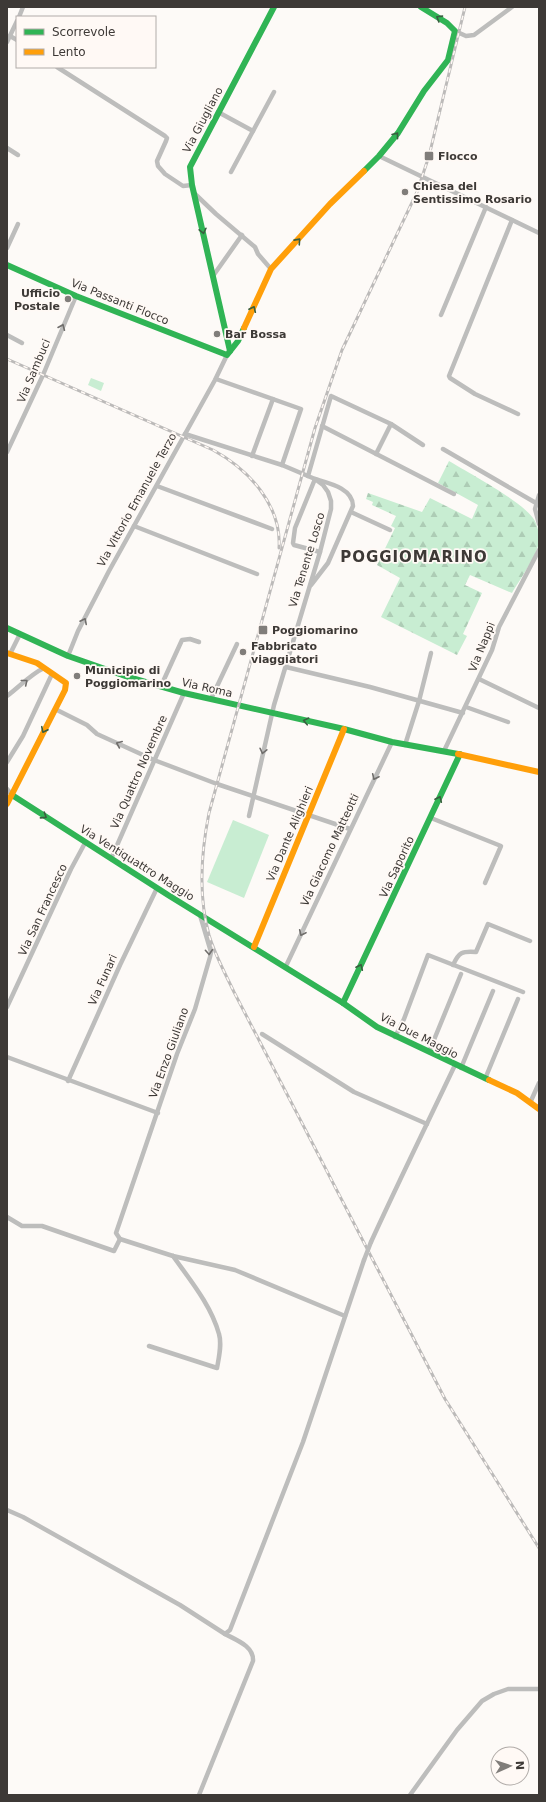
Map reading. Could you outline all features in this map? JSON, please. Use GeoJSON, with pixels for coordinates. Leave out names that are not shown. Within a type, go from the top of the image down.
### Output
{"type":"FeatureCollection","features":[{"type":"Feature","properties":{"kind":"street","name":"Via Giugliano"},"geometry":{"type":"LineString","coordinates":[[228,350],[190,174],[193,159],[274,7]]}},
{"type":"Feature","properties":{"kind":"street"},"geometry":{"type":"LineString","coordinates":[[421,7],[447,23],[455,31],[466,36],[474,35],[512,7]]}},
{"type":"Feature","properties":{"kind":"street"},"geometry":{"type":"LineString","coordinates":[[7,42],[16,23]]}},
{"type":"Feature","properties":{"kind":"street"},"geometry":{"type":"LineString","coordinates":[[228,350],[238,341],[271,269],[330,204],[379,156],[398,133],[424,91],[448,60],[455,31]]}},
{"type":"Feature","properties":{"kind":"street"},"geometry":{"type":"LineString","coordinates":[[10,36],[16,39]]}},
{"type":"Feature","properties":{"kind":"street"},"geometry":{"type":"LineString","coordinates":[[59,68],[165,136],[167,138],[157,161],[158,166],[165,174],[183,186],[192,185]]}},
{"type":"Feature","properties":{"kind":"street"},"geometry":{"type":"LineString","coordinates":[[231,172],[274,92]]}},
{"type":"Feature","properties":{"kind":"street"},"geometry":{"type":"LineString","coordinates":[[218,112],[253,131]]}},
{"type":"Feature","properties":{"kind":"street"},"geometry":{"type":"LineString","coordinates":[[7,148],[18,156]]}},
{"type":"Feature","properties":{"kind":"street"},"geometry":{"type":"LineString","coordinates":[[379,156],[539,233]]}},
{"type":"Feature","properties":{"kind":"street"},"geometry":{"type":"LineString","coordinates":[[194,193],[255,247],[258,254],[271,269]]}},
{"type":"Feature","properties":{"kind":"street"},"geometry":{"type":"LineString","coordinates":[[441,315],[486,207]]}},
{"type":"Feature","properties":{"kind":"street"},"geometry":{"type":"LineString","coordinates":[[512,220],[449,376],[475,394],[518,414]]}},
{"type":"Feature","properties":{"kind":"street"},"geometry":{"type":"LineString","coordinates":[[7,248],[18,224]]}},
{"type":"Feature","properties":{"kind":"street"},"geometry":{"type":"LineString","coordinates":[[213,276],[242,235]]}},
{"type":"Feature","properties":{"kind":"street","name":"Via Passanti Flocco"},"geometry":{"type":"LineString","coordinates":[[7,265],[76,296],[228,350]]}},
{"type":"Feature","properties":{"kind":"street","name":"Via Sambuci"},"geometry":{"type":"LineString","coordinates":[[7,452],[43,375],[76,296]]}},
{"type":"Feature","properties":{"kind":"street"},"geometry":{"type":"LineString","coordinates":[[7,335],[22,343]]}},
{"type":"Feature","properties":{"kind":"street","name":"Via Vittorio Emanuele Terzo"},"geometry":{"type":"LineString","coordinates":[[68,656],[78,631],[134,526],[216,379],[228,350]]}},
{"type":"Feature","properties":{"kind":"street"},"geometry":{"type":"LineString","coordinates":[[216,379],[301,409],[282,465]]}},
{"type":"Feature","properties":{"kind":"street"},"geometry":{"type":"LineString","coordinates":[[308,476],[331,396],[391,424],[423,445]]}},
{"type":"Feature","properties":{"kind":"street"},"geometry":{"type":"LineString","coordinates":[[252,456],[273,399]]}},
{"type":"Feature","properties":{"kind":"street"},"geometry":{"type":"LineString","coordinates":[[376,454],[391,424]]}},
{"type":"Feature","properties":{"kind":"street"},"geometry":{"type":"LineString","coordinates":[[322,426],[454,494]]}},
{"type":"Feature","properties":{"kind":"street"},"geometry":{"type":"LineString","coordinates":[[185,434],[282,465],[341,488],[347,493],[353,502],[351,512],[328,562],[309,587]]}},
{"type":"Feature","properties":{"kind":"street"},"geometry":{"type":"LineString","coordinates":[[443,449],[536,503]]}},
{"type":"Feature","properties":{"kind":"street"},"geometry":{"type":"LineString","coordinates":[[315,478],[296,524],[293,543],[294,545],[320,552]]}},
{"type":"Feature","properties":{"kind":"street","name":"Via Tenente Losco"},"geometry":{"type":"LineString","coordinates":[[249,816],[272,713],[320,552],[331,509],[328,492],[315,478]]}},
{"type":"Feature","properties":{"kind":"street"},"geometry":{"type":"LineString","coordinates":[[157,486],[272,529]]}},
{"type":"Feature","properties":{"kind":"street"},"geometry":{"type":"LineString","coordinates":[[539,495],[535,509],[539,524]]}},
{"type":"Feature","properties":{"kind":"street"},"geometry":{"type":"LineString","coordinates":[[351,512],[390,530]]}},
{"type":"Feature","properties":{"kind":"street"},"geometry":{"type":"LineString","coordinates":[[134,526],[257,574]]}},
{"type":"Feature","properties":{"kind":"street","name":"Via Nappi"},"geometry":{"type":"LineString","coordinates":[[444,751],[479,679],[500,627],[539,550]]}},
{"type":"Feature","properties":{"kind":"street","name":"Via Roma"},"geometry":{"type":"LineString","coordinates":[[7,628],[68,656],[128,677],[184,693],[344,729],[405,745],[444,751]]}},
{"type":"Feature","properties":{"kind":"street"},"geometry":{"type":"LineString","coordinates":[[7,804],[65,690],[66,683],[38,663],[9,654],[20,634]]}},
{"type":"Feature","properties":{"kind":"street"},"geometry":{"type":"LineString","coordinates":[[161,686],[182,640],[190,639],[199,642]]}},
{"type":"Feature","properties":{"kind":"street"},"geometry":{"type":"LineString","coordinates":[[211,699],[237,644]]}},
{"type":"Feature","properties":{"kind":"street"},"geometry":{"type":"LineString","coordinates":[[405,745],[419,701],[431,653]]}},
{"type":"Feature","properties":{"kind":"street"},"geometry":{"type":"LineString","coordinates":[[286,666],[462,713]]}},
{"type":"Feature","properties":{"kind":"street"},"geometry":{"type":"LineString","coordinates":[[7,696],[35,675],[38,671],[44,668]]}},
{"type":"Feature","properties":{"kind":"street"},"geometry":{"type":"LineString","coordinates":[[7,762],[23,736],[52,674]]}},
{"type":"Feature","properties":{"kind":"street"},"geometry":{"type":"LineString","coordinates":[[479,679],[539,708]]}},
{"type":"Feature","properties":{"kind":"street","name":"Via Quattro Novembre"},"geometry":{"type":"LineString","coordinates":[[111,859],[184,693]]}},
{"type":"Feature","properties":{"kind":"street"},"geometry":{"type":"LineString","coordinates":[[466,706],[508,722]]}},
{"type":"Feature","properties":{"kind":"street"},"geometry":{"type":"LineString","coordinates":[[55,709],[87,725],[97,734],[154,760],[350,829]]}},
{"type":"Feature","properties":{"kind":"street","name":"Via Dante Alighieri"},"geometry":{"type":"LineString","coordinates":[[254,947],[344,729]]}},
{"type":"Feature","properties":{"kind":"street","name":"Via Giacomo Matteotti"},"geometry":{"type":"LineString","coordinates":[[286,966],[392,742]]}},
{"type":"Feature","properties":{"kind":"street"},"geometry":{"type":"LineString","coordinates":[[444,751],[539,772]]}},
{"type":"Feature","properties":{"kind":"street","name":"Via Saporito"},"geometry":{"type":"LineString","coordinates":[[343,1003],[460,754]]}},
{"type":"Feature","properties":{"kind":"street"},"geometry":{"type":"LineString","coordinates":[[7,789],[12,795]]}},
{"type":"Feature","properties":{"kind":"street","name":"Via Ventiquattro Maggio"},"geometry":{"type":"LineString","coordinates":[[12,795],[157,888],[254,947]]}},
{"type":"Feature","properties":{"kind":"street"},"geometry":{"type":"LineString","coordinates":[[431,818],[501,846],[485,883]]}},
{"type":"Feature","properties":{"kind":"street","name":"Via San Francesco"},"geometry":{"type":"LineString","coordinates":[[7,1007],[71,869],[86,843]]}},
{"type":"Feature","properties":{"kind":"street","name":"Via Funari"},"geometry":{"type":"LineString","coordinates":[[68,1081],[120,965],[157,888]]}},
{"type":"Feature","properties":{"kind":"street","name":"Via Enzo Giuliano"},"geometry":{"type":"LineString","coordinates":[[7,1057],[68,1081],[158,1113],[177,1054],[195,1009],[210,957],[200,915]]}},
{"type":"Feature","properties":{"kind":"street"},"geometry":{"type":"LineString","coordinates":[[453,965],[458,955],[461,953],[476,952],[488,924],[530,941]]}},
{"type":"Feature","properties":{"kind":"street","name":"Via Due Maggio"},"geometry":{"type":"LineString","coordinates":[[254,947],[343,1003],[377,1027],[461,1068],[517,1093],[539,1109]]}},
{"type":"Feature","properties":{"kind":"street"},"geometry":{"type":"LineString","coordinates":[[395,1036],[404,1019],[428,955],[523,992]]}},
{"type":"Feature","properties":{"kind":"street"},"geometry":{"type":"LineString","coordinates":[[429,1052],[461,974]]}},
{"type":"Feature","properties":{"kind":"street"},"geometry":{"type":"LineString","coordinates":[[461,1068],[493,991]]}},
{"type":"Feature","properties":{"kind":"street"},"geometry":{"type":"LineString","coordinates":[[485,1079],[518,999]]}},
{"type":"Feature","properties":{"kind":"street"},"geometry":{"type":"LineString","coordinates":[[262,1034],[354,1092],[427,1124]]}},
{"type":"Feature","properties":{"kind":"street"},"geometry":{"type":"LineString","coordinates":[[225,1634],[230,1630],[287,1483],[371,1242],[406,1165],[455,1065]]}},
{"type":"Feature","properties":{"kind":"street"},"geometry":{"type":"LineString","coordinates":[[530,1103],[539,1083]]}},
{"type":"Feature","properties":{"kind":"street"},"geometry":{"type":"LineString","coordinates":[[158,1113],[116,1233],[120,1238],[173,1256],[235,1270],[344,1316]]}},
{"type":"Feature","properties":{"kind":"street"},"geometry":{"type":"LineString","coordinates":[[7,1217],[22,1226],[42,1226],[114,1251],[120,1238]]}},
{"type":"Feature","properties":{"kind":"street"},"geometry":{"type":"LineString","coordinates":[[149,1346],[217,1368],[220,1349],[219,1334],[203,1300],[173,1256]]}},
{"type":"Feature","properties":{"kind":"street"},"geometry":{"type":"LineString","coordinates":[[7,1510],[180,1605],[249,1648],[253,1654],[253,1661],[199,1795]]}},
{"type":"Feature","properties":{"kind":"street"},"geometry":{"type":"LineString","coordinates":[[410,1795],[457,1730],[482,1702],[494,1694],[508,1689],[539,1689]]}},
{"type":"Feature","properties":{"kind":"green space"},"geometry":{"type":"Polygon","coordinates":[[[91,378],[104,383],[101,391],[88,385],[91,378]]]}},
{"type":"Feature","properties":{"kind":"green space"},"geometry":{"type":"Polygon","coordinates":[[[449,461],[494,488],[527,511],[536,523],[539,532],[538,546],[532,560],[512,593],[470,575],[465,585],[482,593],[463,634],[467,636],[457,655],[381,617],[400,578],[377,565],[395,528],[391,526],[396,516],[372,505],[373,502],[366,499],[368,493],[422,512],[430,498],[472,519],[478,505],[438,483],[449,461]]]}},
{"type":"Feature","properties":{"kind":"green space"},"geometry":{"type":"Polygon","coordinates":[[[233,820],[269,835],[244,898],[207,882],[233,820]]]}},
{"type":"Feature","properties":{"kind":"railway"},"geometry":{"type":"LineString","coordinates":[[465,7],[429,156],[417,192],[342,350],[315,428],[209,813],[204,843],[202,889],[203,905],[211,942],[234,992],[445,1399],[539,1548]]}},
{"type":"Feature","properties":{"kind":"railway"},"geometry":{"type":"LineString","coordinates":[[7,359],[213,450],[226,458],[250,478],[269,503],[275,517],[279,548]]}},
{"type":"Feature","properties":{"kind":"traffic: fast"},"geometry":{"type":"LineString","coordinates":[[230,351],[192,185],[190,167],[274,7]]}},
{"type":"Feature","properties":{"kind":"traffic: fast"},"geometry":{"type":"LineString","coordinates":[[364,171],[398,133],[424,91],[448,60],[455,31],[447,23],[421,7]]}},
{"type":"Feature","properties":{"kind":"traffic: fast"},"geometry":{"type":"LineString","coordinates":[[7,265],[76,296],[227,355],[238,341],[244,328]]}},
{"type":"Feature","properties":{"kind":"traffic: fast"},"geometry":{"type":"LineString","coordinates":[[7,628],[68,656],[128,677],[184,693],[344,729],[392,742],[458,754]]}},
{"type":"Feature","properties":{"kind":"traffic: fast"},"geometry":{"type":"LineString","coordinates":[[343,1003],[460,754]]}},
{"type":"Feature","properties":{"kind":"traffic: fast"},"geometry":{"type":"LineString","coordinates":[[12,795],[168,895],[343,1003],[377,1027],[489,1080]]}},
{"type":"Feature","properties":{"kind":"traffic: slow"},"geometry":{"type":"LineString","coordinates":[[244,328],[271,269],[330,204],[364,171]]}},
{"type":"Feature","properties":{"kind":"traffic: slow"},"geometry":{"type":"LineString","coordinates":[[7,653],[37,663],[66,683],[65,690],[7,804]]}},
{"type":"Feature","properties":{"kind":"traffic: slow"},"geometry":{"type":"LineString","coordinates":[[254,947],[344,729]]}},
{"type":"Feature","properties":{"kind":"traffic: slow"},"geometry":{"type":"LineString","coordinates":[[458,754],[539,772]]}},
{"type":"Feature","properties":{"kind":"traffic: slow"},"geometry":{"type":"LineString","coordinates":[[489,1080],[517,1093],[539,1109]]}},
{"type":"Feature","properties":{"kind":"place","name":"Flocco"},"geometry":{"type":"Point","coordinates":[429,156]}},
{"type":"Feature","properties":{"kind":"place","name":"Chiesa del Sentissimo Rosario"},"geometry":{"type":"Point","coordinates":[405,192]}},
{"type":"Feature","properties":{"kind":"place","name":"Ufficio Postale"},"geometry":{"type":"Point","coordinates":[68,299]}},
{"type":"Feature","properties":{"kind":"place","name":"Bar Bossa"},"geometry":{"type":"Point","coordinates":[217,334]}},
{"type":"Feature","properties":{"kind":"place","name":"Poggiomarino"},"geometry":{"type":"Point","coordinates":[263,630]}},
{"type":"Feature","properties":{"kind":"place","name":"Fabbricato viaggiatori"},"geometry":{"type":"Point","coordinates":[243,652]}},
{"type":"Feature","properties":{"kind":"place","name":"Municipio di Poggiomarino"},"geometry":{"type":"Point","coordinates":[77,676]}},
{"type":"Feature","properties":{"kind":"district","name":"POGGIOMARINO"},"geometry":{"type":"Point","coordinates":[414,557]}}]}
